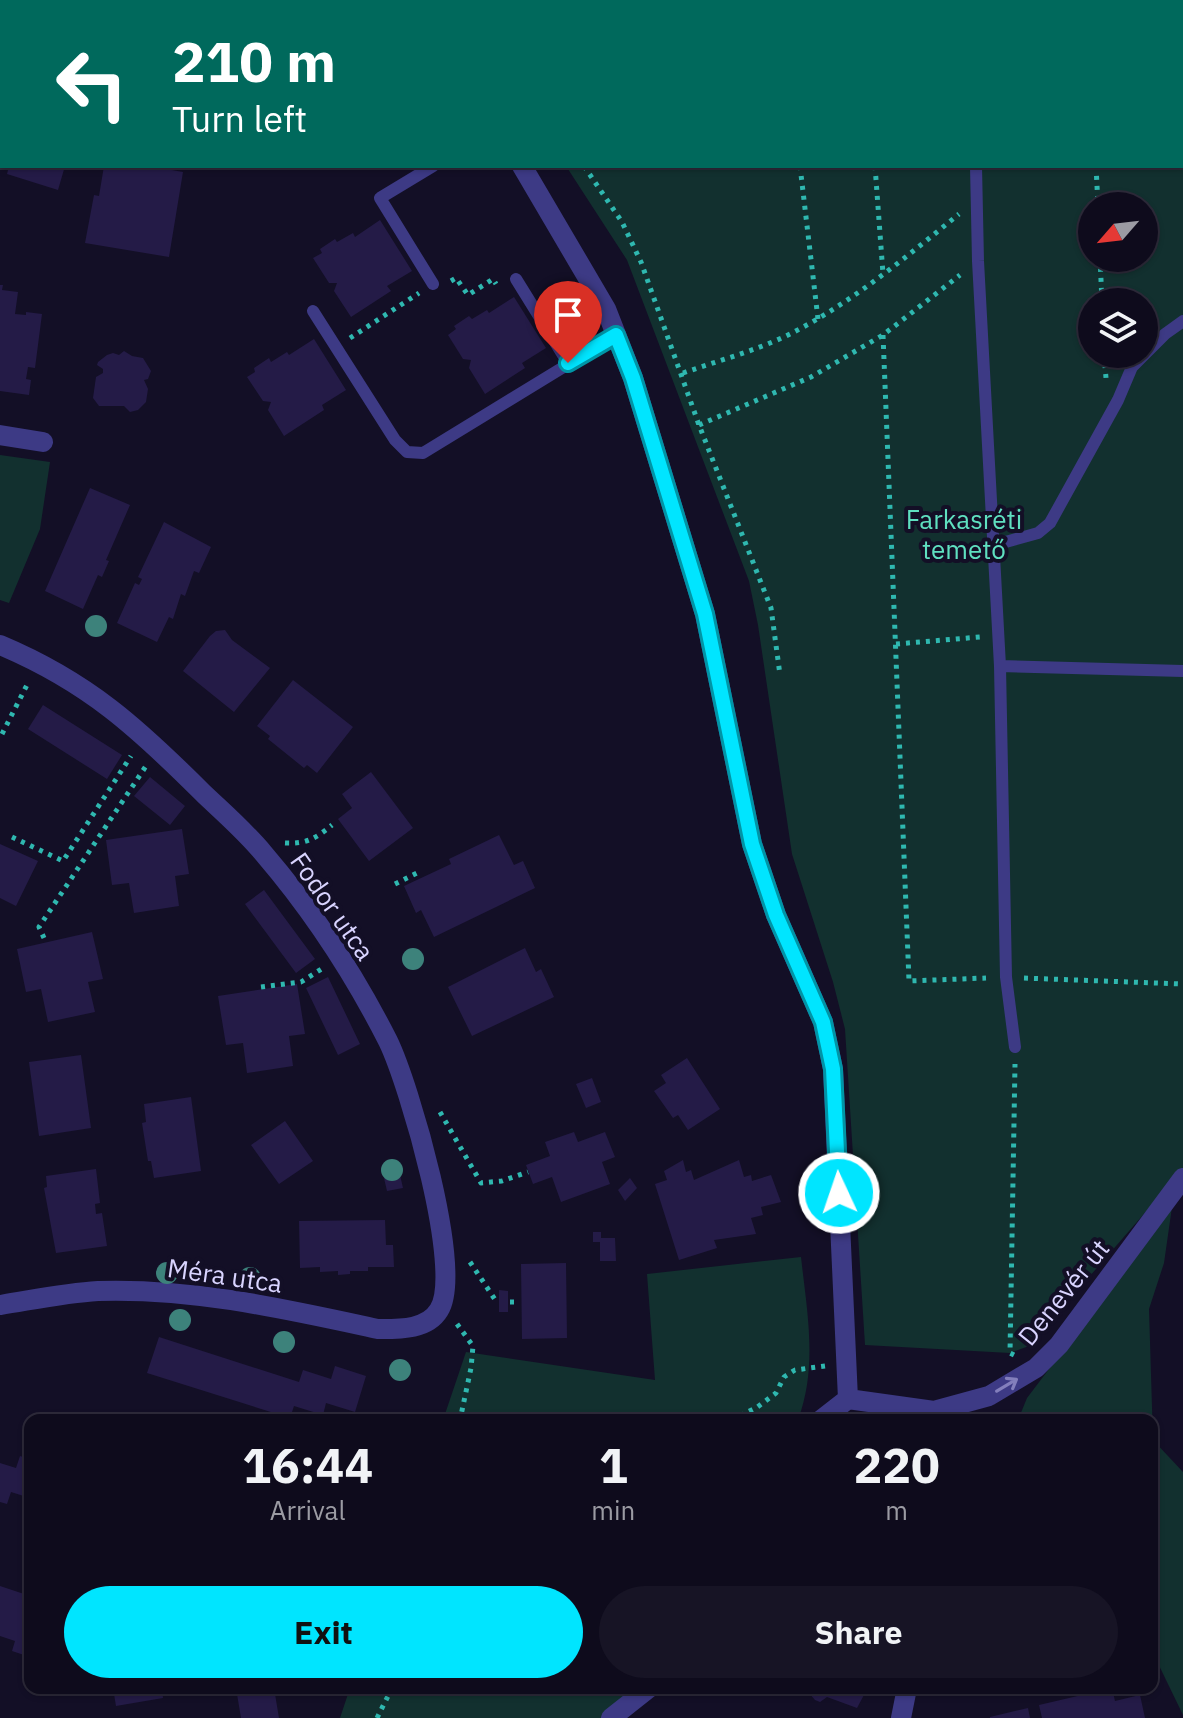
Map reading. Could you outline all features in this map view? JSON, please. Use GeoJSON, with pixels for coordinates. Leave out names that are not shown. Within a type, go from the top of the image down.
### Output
{"type":"FeatureCollection","features":[{"type":"Feature","properties":{"kind":"street"},"geometry":{"type":"LineString","coordinates":[[523,168],[606,309],[633,378],[705,614],[752,844],[776,915],[823,1022],[833,1069],[848,1399],[829,1414]]}},
{"type":"Feature","properties":{"kind":"street"},"geometry":{"type":"LineString","coordinates":[[0,435],[43,442]]}},
{"type":"Feature","properties":{"kind":"street","name":"Fodor utca"},"geometry":{"type":"LineString","coordinates":[[0,645],[38,662],[92,694],[130,722],[257,846],[341,957],[388,1042],[411,1098],[432,1182],[442,1245],[444,1298],[438,1313]]}},
{"type":"Feature","properties":{"kind":"street","name":"Denevér út"},"geometry":{"type":"LineString","coordinates":[[940,1414],[989,1396],[1036,1368],[1059,1345],[1183,1178]]}},
{"type":"Feature","properties":{"kind":"street","name":"Méra utca"},"geometry":{"type":"LineString","coordinates":[[0,1305],[95,1291],[142,1291],[241,1300],[378,1329],[411,1328],[438,1313]]}},
{"type":"Feature","properties":{"kind":"street","name":"Denevér út"},"geometry":{"type":"LineString","coordinates":[[848,1399],[925,1414]]}},
{"type":"Feature","properties":{"kind":"street"},"geometry":{"type":"LineString","coordinates":[[611,1718],[641,1694]]}},
{"type":"Feature","properties":{"kind":"street"},"geometry":{"type":"LineString","coordinates":[[901,1718],[906,1694]]}},
{"type":"Feature","properties":{"kind":"lane"},"geometry":{"type":"LineString","coordinates":[[430,168],[380,198],[433,284]]}},
{"type":"Feature","properties":{"kind":"lane"},"geometry":{"type":"LineString","coordinates":[[976,168],[978,261],[1000,666],[1006,977],[1015,1047]]}},
{"type":"Feature","properties":{"kind":"lane"},"geometry":{"type":"LineString","coordinates":[[516,279],[568,363]]}},
{"type":"Feature","properties":{"kind":"lane"},"geometry":{"type":"LineString","coordinates":[[313,311],[395,440],[407,452],[423,453],[616,335]]}},
{"type":"Feature","properties":{"kind":"lane"},"geometry":{"type":"LineString","coordinates":[[995,545],[1038,533],[1050,523],[1118,400],[1132,367],[1165,334],[1183,321]]}},
{"type":"Feature","properties":{"kind":"lane"},"geometry":{"type":"LineString","coordinates":[[1000,666],[1183,671]]}},
{"type":"Feature","properties":{"kind":"path"},"geometry":{"type":"LineString","coordinates":[[585,168],[622,222],[641,262],[699,425],[771,608],[780,675]]}},
{"type":"Feature","properties":{"kind":"path"},"geometry":{"type":"LineString","coordinates":[[800,168],[818,319]]}},
{"type":"Feature","properties":{"kind":"path"},"geometry":{"type":"LineString","coordinates":[[875,168],[883,275]]}},
{"type":"Feature","properties":{"kind":"path"},"geometry":{"type":"LineString","coordinates":[[1096,168],[1097,192]]}},
{"type":"Feature","properties":{"kind":"path"},"geometry":{"type":"LineString","coordinates":[[682,373],[785,337],[818,319],[883,275],[976,201]]}},
{"type":"Feature","properties":{"kind":"path"},"geometry":{"type":"LineString","coordinates":[[699,425],[811,377],[883,335],[978,261]]}},
{"type":"Feature","properties":{"kind":"path"},"geometry":{"type":"LineString","coordinates":[[883,335],[909,981],[1006,977],[1183,984]]}},
{"type":"Feature","properties":{"kind":"path"},"geometry":{"type":"LineString","coordinates":[[896,644],[997,636]]}},
{"type":"Feature","properties":{"kind":"path"},"geometry":{"type":"LineString","coordinates":[[2,734],[38,662]]}},
{"type":"Feature","properties":{"kind":"path"},"geometry":{"type":"LineString","coordinates":[[44,938],[39,927],[143,770],[160,750]]}},
{"type":"Feature","properties":{"kind":"path"},"geometry":{"type":"LineString","coordinates":[[12,837],[63,861],[128,759]]}},
{"type":"Feature","properties":{"kind":"path"},"geometry":{"type":"LineString","coordinates":[[257,846],[263,842],[298,844],[313,841],[332,825]]}},
{"type":"Feature","properties":{"kind":"path"},"geometry":{"type":"LineString","coordinates":[[395,884],[421,871]]}},
{"type":"Feature","properties":{"kind":"path"},"geometry":{"type":"LineString","coordinates":[[261,987],[301,982],[341,957]]}},
{"type":"Feature","properties":{"kind":"path"},"geometry":{"type":"LineString","coordinates":[[1015,1047],[1010,1353],[1036,1368]]}},
{"type":"Feature","properties":{"kind":"path"},"geometry":{"type":"LineString","coordinates":[[440,1111],[481,1183],[502,1181],[528,1172]]}},
{"type":"Feature","properties":{"kind":"path"},"geometry":{"type":"LineString","coordinates":[[442,1245],[467,1257],[496,1301]]}},
{"type":"Feature","properties":{"kind":"path"},"geometry":{"type":"LineString","coordinates":[[510,1302],[518,1302]]}},
{"type":"Feature","properties":{"kind":"path"},"geometry":{"type":"LineString","coordinates":[[438,1313],[458,1325],[473,1346],[461,1414]]}},
{"type":"Feature","properties":{"kind":"path"},"geometry":{"type":"LineString","coordinates":[[744,1414],[776,1393],[784,1377],[795,1370],[846,1363]]}},
{"type":"Feature","properties":{"kind":"path"},"geometry":{"type":"LineString","coordinates":[[377,1718],[389,1694]]}},
{"type":"Feature","properties":{"kind":"green space","name":"Farkasréti temető"},"geometry":{"type":"Polygon","coordinates":[[[567,168],[1183,168],[1183,1169],[1029,1346],[1010,1353],[865,1345],[845,1029],[792,854],[749,581],[627,260],[567,168]]]}},
{"type":"Feature","properties":{"kind":"green space"},"geometry":{"type":"Polygon","coordinates":[[[0,455],[50,462],[40,529],[9,603],[0,600],[0,455]]]}},
{"type":"Feature","properties":{"kind":"green space"},"geometry":{"type":"Polygon","coordinates":[[[1172,1207],[1164,1263],[1149,1309],[1152,1414],[1020,1414],[1027,1398],[1172,1207]]]}},
{"type":"Feature","properties":{"kind":"green space"},"geometry":{"type":"Polygon","coordinates":[[[801,1257],[809,1359],[800,1414],[445,1414],[466,1352],[655,1380],[647,1274],[801,1257]]]}},
{"type":"Feature","properties":{"kind":"green space"},"geometry":{"type":"Polygon","coordinates":[[[1158,1445],[1183,1472],[1183,1715],[1158,1663],[1158,1445]]]}},
{"type":"Feature","properties":{"kind":"green space"},"geometry":{"type":"Polygon","coordinates":[[[348,1694],[641,1694],[611,1718],[340,1718],[348,1694]]]}},
{"type":"Feature","properties":{"kind":"building"},"geometry":{"type":"Polygon","coordinates":[[[8,168],[64,168],[58,190],[7,174],[8,168]]]}},
{"type":"Feature","properties":{"kind":"building"},"geometry":{"type":"Polygon","coordinates":[[[104,168],[160,168],[183,172],[169,257],[85,243],[94,195],[99,196],[104,168]]]}},
{"type":"Feature","properties":{"kind":"building"},"geometry":{"type":"Polygon","coordinates":[[[380,220],[412,271],[387,286],[391,291],[351,317],[334,291],[337,283],[329,283],[313,258],[335,239],[337,242],[353,233],[355,237],[380,220]]]}},
{"type":"Feature","properties":{"kind":"building"},"geometry":{"type":"Polygon","coordinates":[[[0,285],[3,285],[2,290],[18,292],[15,314],[42,314],[35,368],[28,367],[26,379],[31,380],[29,395],[0,391],[0,285]]]}},
{"type":"Feature","properties":{"kind":"building"},"geometry":{"type":"Polygon","coordinates":[[[514,297],[546,348],[522,363],[525,368],[485,394],[469,368],[471,360],[463,359],[448,335],[456,329],[454,326],[469,316],[472,319],[487,310],[489,313],[514,297]]]}},
{"type":"Feature","properties":{"kind":"building"},"geometry":{"type":"Polygon","coordinates":[[[314,339],[346,390],[322,405],[324,410],[284,436],[268,410],[271,402],[263,401],[247,377],[269,358],[271,362],[287,352],[289,355],[314,339]]]}},
{"type":"Feature","properties":{"kind":"building"},"geometry":{"type":"Polygon","coordinates":[[[124,351],[143,358],[151,371],[148,379],[144,380],[148,389],[146,402],[138,410],[130,412],[124,406],[99,406],[93,398],[96,377],[103,373],[98,362],[107,355],[119,355],[124,351]]]}},
{"type":"Feature","properties":{"kind":"building"},"geometry":{"type":"Polygon","coordinates":[[[90,488],[130,505],[106,560],[109,561],[102,577],[98,575],[83,609],[45,591],[90,488]]]}},
{"type":"Feature","properties":{"kind":"building"},"geometry":{"type":"Polygon","coordinates":[[[164,522],[211,547],[199,573],[194,571],[185,596],[181,594],[173,619],[169,617],[157,642],[117,623],[135,583],[139,585],[142,579],[138,577],[164,522]]]}},
{"type":"Feature","properties":{"kind":"building"},"geometry":{"type":"Polygon","coordinates":[[[225,630],[232,640],[270,668],[234,712],[183,671],[210,636],[216,631],[225,630]]]}},
{"type":"Feature","properties":{"kind":"building"},"geometry":{"type":"Polygon","coordinates":[[[293,680],[353,727],[317,773],[307,765],[304,768],[257,726],[293,680]]]}},
{"type":"Feature","properties":{"kind":"building"},"geometry":{"type":"Polygon","coordinates":[[[43,705],[122,755],[107,779],[28,729],[43,705]]]}},
{"type":"Feature","properties":{"kind":"building"},"geometry":{"type":"Polygon","coordinates":[[[371,772],[413,828],[369,861],[338,819],[352,808],[342,794],[371,772]]]}},
{"type":"Feature","properties":{"kind":"building"},"geometry":{"type":"Polygon","coordinates":[[[150,777],[185,806],[170,825],[134,796],[150,777]]]}},
{"type":"Feature","properties":{"kind":"building"},"geometry":{"type":"Polygon","coordinates":[[[182,829],[189,874],[175,876],[179,906],[134,913],[129,883],[112,885],[106,840],[182,829]]]}},
{"type":"Feature","properties":{"kind":"building"},"geometry":{"type":"Polygon","coordinates":[[[499,835],[514,865],[523,861],[535,888],[434,937],[421,910],[416,913],[404,886],[451,864],[449,859],[499,835]]]}},
{"type":"Feature","properties":{"kind":"building"},"geometry":{"type":"Polygon","coordinates":[[[0,844],[38,861],[16,906],[0,898],[0,844]]]}},
{"type":"Feature","properties":{"kind":"building"},"geometry":{"type":"Polygon","coordinates":[[[264,890],[315,959],[296,973],[245,904],[264,890]]]}},
{"type":"Feature","properties":{"kind":"building"},"geometry":{"type":"Polygon","coordinates":[[[92,932],[103,979],[88,982],[95,1012],[48,1022],[41,989],[26,992],[17,949],[92,932]]]}},
{"type":"Feature","properties":{"kind":"building"},"geometry":{"type":"Polygon","coordinates":[[[525,948],[536,972],[541,969],[554,997],[472,1036],[448,987],[525,948]]]}},
{"type":"Feature","properties":{"kind":"building"},"geometry":{"type":"Polygon","coordinates":[[[328,977],[360,1044],[338,1055],[306,988],[328,977]]]}},
{"type":"Feature","properties":{"kind":"building"},"geometry":{"type":"Polygon","coordinates":[[[297,984],[305,1034],[289,1036],[293,1066],[247,1073],[243,1043],[226,1045],[218,996],[297,984]]]}},
{"type":"Feature","properties":{"kind":"building"},"geometry":{"type":"Polygon","coordinates":[[[81,1055],[91,1128],[39,1136],[29,1062],[81,1055]]]}},
{"type":"Feature","properties":{"kind":"building"},"geometry":{"type":"Polygon","coordinates":[[[687,1058],[720,1109],[688,1130],[678,1115],[673,1118],[654,1091],[666,1083],[661,1075],[687,1058]]]}},
{"type":"Feature","properties":{"kind":"building"},"geometry":{"type":"Polygon","coordinates":[[[592,1078],[601,1102],[586,1108],[576,1084],[592,1078]]]}},
{"type":"Feature","properties":{"kind":"building"},"geometry":{"type":"Polygon","coordinates":[[[191,1097],[201,1171],[154,1178],[142,1123],[146,1122],[144,1104],[191,1097]]]}},
{"type":"Feature","properties":{"kind":"building"},"geometry":{"type":"Polygon","coordinates":[[[285,1121],[313,1161],[279,1184],[251,1145],[285,1121]]]}},
{"type":"Feature","properties":{"kind":"building"},"geometry":{"type":"Polygon","coordinates":[[[574,1132],[578,1142],[605,1132],[615,1157],[602,1162],[610,1184],[561,1202],[552,1177],[533,1184],[526,1165],[550,1156],[545,1142],[574,1132]]]}},
{"type":"Feature","properties":{"kind":"building"},"geometry":{"type":"Polygon","coordinates":[[[683,1160],[686,1172],[691,1170],[694,1180],[739,1160],[744,1177],[751,1175],[752,1181],[771,1175],[781,1202],[761,1207],[763,1215],[751,1218],[756,1234],[714,1240],[717,1248],[679,1260],[655,1184],[667,1180],[664,1171],[683,1160]]]}},
{"type":"Feature","properties":{"kind":"building"},"geometry":{"type":"Polygon","coordinates":[[[96,1169],[100,1203],[95,1204],[96,1214],[102,1213],[107,1246],[56,1253],[44,1188],[47,1187],[46,1176],[96,1169]]]}},
{"type":"Feature","properties":{"kind":"building"},"geometry":{"type":"Polygon","coordinates":[[[400,1175],[403,1188],[387,1191],[384,1178],[400,1175]]]}},
{"type":"Feature","properties":{"kind":"building"},"geometry":{"type":"Polygon","coordinates":[[[630,1178],[637,1188],[625,1201],[618,1190],[630,1178]]]}},
{"type":"Feature","properties":{"kind":"building"},"geometry":{"type":"Polygon","coordinates":[[[385,1220],[386,1245],[393,1245],[394,1267],[368,1267],[368,1271],[338,1275],[338,1271],[320,1272],[320,1267],[300,1268],[299,1221],[385,1220]]]}},
{"type":"Feature","properties":{"kind":"building"},"geometry":{"type":"Polygon","coordinates":[[[593,1232],[601,1232],[601,1238],[615,1238],[616,1261],[600,1261],[600,1242],[593,1242],[593,1232]]]}},
{"type":"Feature","properties":{"kind":"building"},"geometry":{"type":"Polygon","coordinates":[[[566,1263],[567,1338],[522,1339],[521,1264],[566,1263]]]}},
{"type":"Feature","properties":{"kind":"building"},"geometry":{"type":"Polygon","coordinates":[[[499,1290],[508,1291],[508,1312],[499,1312],[499,1290]]]}},
{"type":"Feature","properties":{"kind":"building"},"geometry":{"type":"Polygon","coordinates":[[[159,1337],[299,1382],[303,1370],[331,1379],[335,1366],[366,1376],[355,1412],[326,1403],[323,1414],[294,1406],[291,1414],[277,1414],[147,1373],[159,1337]]]}},
{"type":"Feature","properties":{"kind":"building"},"geometry":{"type":"Polygon","coordinates":[[[20,1456],[24,1457],[24,1496],[11,1492],[7,1504],[0,1502],[0,1463],[16,1468],[20,1456]]]}},
{"type":"Feature","properties":{"kind":"building"},"geometry":{"type":"Polygon","coordinates":[[[0,1586],[24,1594],[24,1655],[12,1651],[15,1641],[0,1636],[0,1586]]]}},
{"type":"Feature","properties":{"kind":"building"},"geometry":{"type":"Polygon","coordinates":[[[114,1694],[163,1694],[163,1698],[116,1706],[114,1694]]]}},
{"type":"Feature","properties":{"kind":"building"},"geometry":{"type":"Polygon","coordinates":[[[237,1694],[275,1694],[279,1718],[241,1718],[237,1694]]]}},
{"type":"Feature","properties":{"kind":"building"},"geometry":{"type":"Polygon","coordinates":[[[810,1694],[864,1694],[857,1708],[827,1697],[820,1702],[810,1694]]]}},
{"type":"Feature","properties":{"kind":"building"},"geometry":{"type":"Polygon","coordinates":[[[1086,1694],[1113,1694],[1115,1701],[1140,1695],[1145,1718],[1042,1718],[1039,1705],[1086,1694]]]}},
{"type":"Feature","properties":{"kind":"building"},"geometry":{"type":"Polygon","coordinates":[[[1028,1708],[1030,1718],[990,1718],[990,1717],[1028,1708]]]}},
{"type":"Feature","properties":{"kind":"route"},"geometry":{"type":"LineString","coordinates":[[568,363],[616,335],[633,378],[705,614],[752,844],[776,915],[823,1022],[833,1069],[839,1193]]}}]}
